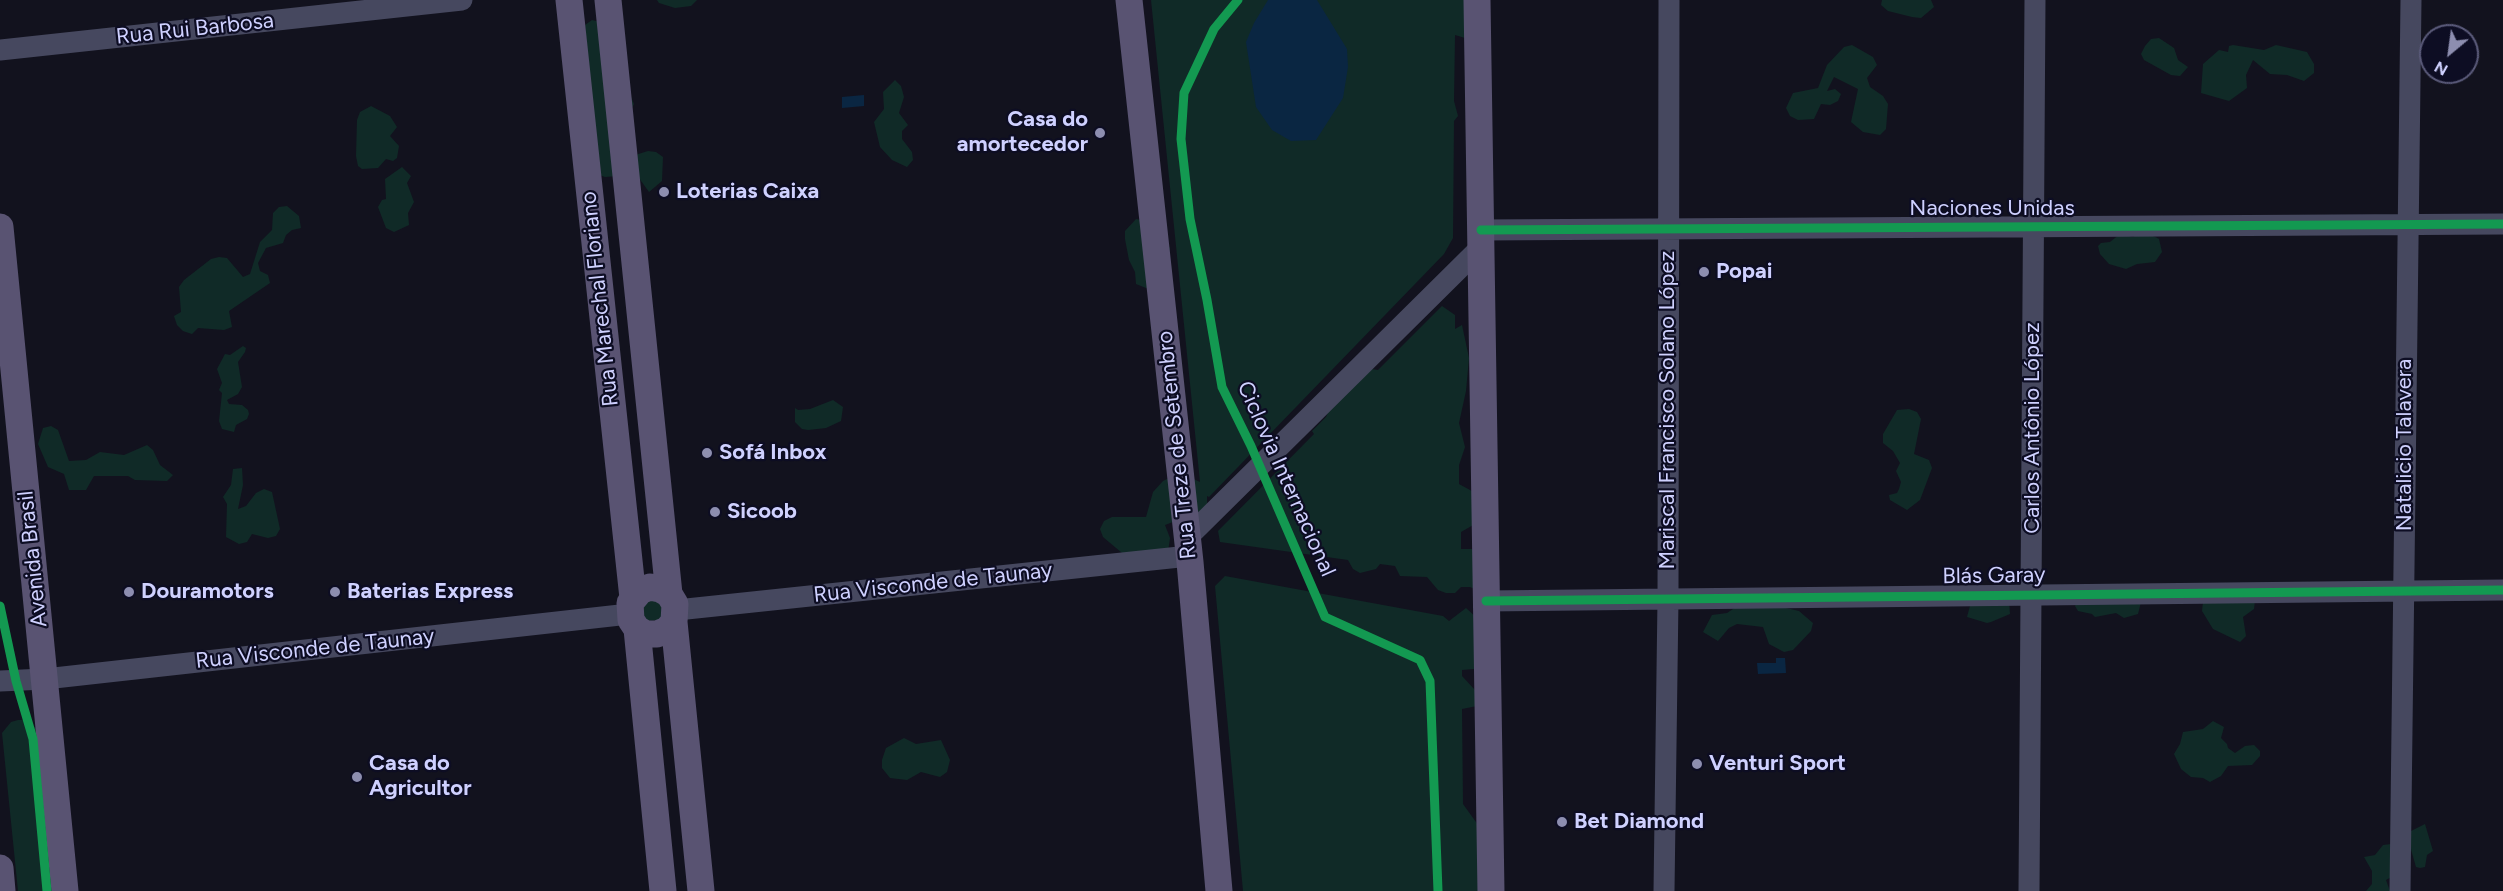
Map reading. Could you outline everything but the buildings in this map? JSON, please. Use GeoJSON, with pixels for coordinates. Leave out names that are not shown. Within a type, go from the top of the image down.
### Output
{"type":"FeatureCollection","features":[{"type":"Feature","properties":{"kind":"main road","name":"Rua Marechal Floriano"},"geometry":{"type":"LineString","coordinates":[[569,0],[663,891]]}},
{"type":"Feature","properties":{"kind":"main road","name":"Rua Marechal Floriano"},"geometry":{"type":"LineString","coordinates":[[608,0],[701,891]]}},
{"type":"Feature","properties":{"kind":"main road","name":"Rua Treze de Setembro"},"geometry":{"type":"LineString","coordinates":[[1130,0],[1188,547],[1219,891]]}},
{"type":"Feature","properties":{"kind":"main road"},"geometry":{"type":"LineString","coordinates":[[1477,0],[1491,891]]}},
{"type":"Feature","properties":{"kind":"main road","name":"Avenida Brasil"},"geometry":{"type":"LineString","coordinates":[[0,227],[65,891]]}},
{"type":"Feature","properties":{"kind":"main road"},"geometry":{"type":"LineString","coordinates":[[619,481],[657,477]]}},
{"type":"Feature","properties":{"kind":"main road"},"geometry":{"type":"LineString","coordinates":[[650,587],[660,589],[673,609],[667,630],[657,634],[646,634],[633,614],[650,587]]}},
{"type":"Feature","properties":{"kind":"main road"},"geometry":{"type":"LineString","coordinates":[[0,868],[2,891]]}},
{"type":"Feature","properties":{"kind":"street","name":"Rua Rui Barbosa"},"geometry":{"type":"LineString","coordinates":[[0,50],[462,0]]}},
{"type":"Feature","properties":{"kind":"street","name":"Mariscal Francisco Solano López"},"geometry":{"type":"LineString","coordinates":[[1664,891],[1668,599],[1669,0]]}},
{"type":"Feature","properties":{"kind":"street","name":"Carlos Antônio López"},"geometry":{"type":"LineString","coordinates":[[2029,891],[2033,595],[2032,228],[2035,0]]}},
{"type":"Feature","properties":{"kind":"street","name":"Natalicio Talavera"},"geometry":{"type":"LineString","coordinates":[[2400,891],[2411,0]]}},
{"type":"Feature","properties":{"kind":"street","name":"Naciones Unidas"},"geometry":{"type":"LineString","coordinates":[[1480,239],[1668,230],[2503,224]]}},
{"type":"Feature","properties":{"kind":"street"},"geometry":{"type":"LineString","coordinates":[[1188,547],[1480,239]]}},
{"type":"Feature","properties":{"kind":"street","name":"Rua Visconde de Taunay"},"geometry":{"type":"LineString","coordinates":[[673,609],[1188,547]]}},
{"type":"Feature","properties":{"kind":"street","name":"Blás Garay"},"geometry":{"type":"LineString","coordinates":[[1486,601],[2503,590]]}},
{"type":"Feature","properties":{"kind":"street","name":"Rua Visconde de Taunay"},"geometry":{"type":"LineString","coordinates":[[0,681],[45,680],[633,614]]}},
{"type":"Feature","properties":{"kind":"green space"},"geometry":{"type":"Polygon","coordinates":[[[657,0],[697,0],[691,6],[675,8],[659,3],[657,0]]]}},
{"type":"Feature","properties":{"kind":"green space"},"geometry":{"type":"Polygon","coordinates":[[[1151,0],[1481,0],[1465,38],[1455,35],[1454,101],[1458,116],[1454,121],[1453,238],[1444,254],[1209,497],[1207,496],[1207,509],[1165,525],[1170,538],[1168,552],[1122,553],[1103,537],[1100,529],[1104,521],[1112,517],[1146,517],[1153,492],[1163,481],[1175,475],[1187,476],[1200,482],[1151,0]]]}},
{"type":"Feature","properties":{"kind":"green space"},"geometry":{"type":"Polygon","coordinates":[[[1882,0],[1931,0],[1934,7],[1921,18],[1912,17],[1888,11],[1881,5],[1882,0]]]}},
{"type":"Feature","properties":{"kind":"green space"},"geometry":{"type":"Polygon","coordinates":[[[592,20],[600,22],[634,104],[630,112],[632,156],[648,151],[656,152],[663,157],[662,181],[649,192],[639,178],[631,175],[605,177],[597,174],[585,25],[592,20]]]}},
{"type":"Feature","properties":{"kind":"green space"},"geometry":{"type":"Polygon","coordinates":[[[2159,38],[2174,48],[2178,60],[2188,67],[2180,76],[2171,75],[2144,60],[2141,54],[2145,46],[2151,39],[2159,38]]]}},
{"type":"Feature","properties":{"kind":"green space"},"geometry":{"type":"Polygon","coordinates":[[[1852,45],[1873,57],[1877,65],[1867,78],[1870,87],[1883,96],[1888,104],[1886,129],[1880,135],[1863,132],[1851,122],[1858,89],[1834,77],[1827,91],[1835,89],[1841,94],[1838,101],[1830,105],[1821,104],[1814,119],[1798,120],[1790,116],[1786,108],[1793,93],[1818,88],[1827,65],[1844,47],[1852,45]]]}},
{"type":"Feature","properties":{"kind":"green space"},"geometry":{"type":"Polygon","coordinates":[[[2276,45],[2307,52],[2314,64],[2314,73],[2304,81],[2287,75],[2270,74],[2253,60],[2246,75],[2247,88],[2229,101],[2201,93],[2203,64],[2219,50],[2228,52],[2229,46],[2264,50],[2276,45]]]}},
{"type":"Feature","properties":{"kind":"green space"},"geometry":{"type":"Polygon","coordinates":[[[895,80],[901,86],[904,97],[899,113],[908,125],[902,131],[902,139],[912,152],[913,160],[907,167],[892,160],[880,147],[874,122],[884,109],[883,92],[895,80]]]}},
{"type":"Feature","properties":{"kind":"green space"},"geometry":{"type":"Polygon","coordinates":[[[371,106],[390,116],[397,127],[390,136],[399,146],[397,158],[393,161],[386,159],[378,168],[362,169],[358,166],[356,156],[357,120],[360,112],[371,106]]]}},
{"type":"Feature","properties":{"kind":"green space"},"geometry":{"type":"Polygon","coordinates":[[[402,167],[411,176],[407,183],[414,202],[408,213],[409,225],[394,232],[386,228],[378,207],[382,200],[386,199],[385,179],[402,167]]]}},
{"type":"Feature","properties":{"kind":"green space"},"geometry":{"type":"Polygon","coordinates":[[[287,206],[299,216],[301,228],[292,230],[286,235],[283,243],[266,248],[258,263],[260,271],[268,275],[270,283],[229,311],[232,327],[224,330],[198,328],[192,334],[183,331],[177,325],[174,316],[181,312],[179,287],[184,280],[211,259],[219,257],[227,258],[243,277],[250,274],[260,242],[272,230],[273,213],[279,207],[287,206]]]}},
{"type":"Feature","properties":{"kind":"green space"},"geometry":{"type":"Polygon","coordinates":[[[1136,219],[1152,222],[1170,248],[1168,260],[1151,290],[1136,284],[1135,272],[1129,260],[1125,231],[1136,219]]]}},
{"type":"Feature","properties":{"kind":"green space"},"geometry":{"type":"Polygon","coordinates":[[[2144,231],[2159,239],[2162,252],[2155,262],[2137,264],[2126,269],[2109,264],[2100,254],[2098,246],[2101,243],[2110,242],[2120,234],[2133,237],[2144,231]]]}},
{"type":"Feature","properties":{"kind":"green space"},"geometry":{"type":"Polygon","coordinates":[[[1442,306],[1455,315],[1455,329],[1462,325],[1469,358],[1466,391],[1459,423],[1465,447],[1459,465],[1459,484],[1481,496],[1475,524],[1461,532],[1461,549],[1472,549],[1479,552],[1477,590],[1461,587],[1455,593],[1446,593],[1438,590],[1427,577],[1400,576],[1395,566],[1380,564],[1376,569],[1360,573],[1353,569],[1348,560],[1220,542],[1218,531],[1314,434],[1312,431],[1326,417],[1331,405],[1371,369],[1378,370],[1442,306]]]}},
{"type":"Feature","properties":{"kind":"green space"},"geometry":{"type":"Polygon","coordinates":[[[243,346],[246,348],[245,352],[238,362],[242,387],[238,394],[227,400],[229,404],[242,405],[249,414],[247,419],[236,425],[234,432],[222,429],[219,421],[222,393],[219,390],[222,383],[217,369],[225,354],[230,355],[243,346]]]}},
{"type":"Feature","properties":{"kind":"green space"},"geometry":{"type":"Polygon","coordinates":[[[833,400],[843,407],[841,421],[826,428],[808,430],[802,429],[795,422],[795,408],[810,409],[833,400]]]}},
{"type":"Feature","properties":{"kind":"green space"},"geometry":{"type":"Polygon","coordinates":[[[1909,409],[1917,412],[1921,419],[1914,454],[1929,460],[1932,468],[1920,500],[1907,510],[1890,500],[1889,495],[1897,493],[1901,482],[1896,471],[1900,463],[1893,451],[1883,443],[1883,434],[1897,410],[1909,409]]]}},
{"type":"Feature","properties":{"kind":"green space"},"geometry":{"type":"Polygon","coordinates":[[[51,426],[58,430],[69,461],[86,460],[100,452],[124,455],[147,445],[153,450],[160,465],[173,475],[167,481],[135,480],[128,476],[94,476],[86,490],[69,490],[64,474],[48,467],[38,444],[43,428],[51,426]]]}},
{"type":"Feature","properties":{"kind":"green space"},"geometry":{"type":"Polygon","coordinates":[[[242,468],[243,485],[238,509],[246,506],[256,493],[264,489],[272,492],[280,529],[276,536],[268,538],[252,534],[247,542],[239,544],[226,537],[227,504],[223,497],[231,485],[233,469],[242,468]]]}},
{"type":"Feature","properties":{"kind":"green space"},"geometry":{"type":"Polygon","coordinates":[[[1225,576],[1443,616],[1449,621],[1466,608],[1478,619],[1474,669],[1462,670],[1462,676],[1475,690],[1477,706],[1462,709],[1463,804],[1481,829],[1481,891],[1243,891],[1215,586],[1225,576]]]}},
{"type":"Feature","properties":{"kind":"green space"},"geometry":{"type":"Polygon","coordinates":[[[1748,599],[1799,611],[1813,623],[1811,631],[1793,650],[1784,652],[1769,644],[1763,627],[1737,624],[1729,628],[1718,641],[1703,632],[1712,615],[1727,613],[1748,599]]]}},
{"type":"Feature","properties":{"kind":"green space"},"geometry":{"type":"Polygon","coordinates":[[[657,600],[664,609],[660,620],[645,621],[640,607],[645,601],[657,600]]]}},
{"type":"Feature","properties":{"kind":"green space"},"geometry":{"type":"Polygon","coordinates":[[[2255,600],[2254,609],[2243,617],[2246,636],[2240,642],[2213,629],[2202,611],[2203,602],[2255,600]]]}},
{"type":"Feature","properties":{"kind":"green space"},"geometry":{"type":"Polygon","coordinates":[[[2009,601],[2010,614],[1991,622],[1967,617],[1971,602],[2009,601]]]}},
{"type":"Feature","properties":{"kind":"green space"},"geometry":{"type":"Polygon","coordinates":[[[2141,602],[2138,614],[2124,618],[2116,613],[2095,617],[2092,614],[2078,611],[2075,606],[2076,604],[2141,602]]]}},
{"type":"Feature","properties":{"kind":"green space"},"geometry":{"type":"Polygon","coordinates":[[[25,720],[36,728],[55,891],[18,891],[2,733],[11,722],[25,720]]]}},
{"type":"Feature","properties":{"kind":"green space"},"geometry":{"type":"Polygon","coordinates":[[[2213,721],[2224,727],[2221,738],[2228,748],[2235,753],[2245,746],[2254,745],[2260,751],[2260,756],[2252,765],[2228,766],[2221,776],[2210,782],[2203,778],[2191,777],[2181,769],[2174,754],[2183,732],[2203,729],[2213,721]]]}},
{"type":"Feature","properties":{"kind":"green space"},"geometry":{"type":"Polygon","coordinates":[[[904,738],[916,744],[941,740],[950,760],[947,772],[940,777],[921,772],[907,780],[890,778],[882,768],[886,748],[904,738]]]}},
{"type":"Feature","properties":{"kind":"green space"},"geometry":{"type":"Polygon","coordinates":[[[2425,824],[2433,851],[2427,855],[2425,867],[2420,868],[2416,867],[2408,839],[2411,831],[2425,824]]]}},
{"type":"Feature","properties":{"kind":"green space"},"geometry":{"type":"Polygon","coordinates":[[[2391,844],[2397,874],[2386,880],[2390,891],[2366,891],[2372,884],[2372,871],[2364,857],[2375,855],[2383,845],[2391,844]]]}},
{"type":"Feature","properties":{"kind":"water"},"geometry":{"type":"Polygon","coordinates":[[[1268,0],[1317,0],[1347,49],[1348,67],[1343,98],[1316,140],[1291,141],[1272,130],[1256,107],[1246,42],[1268,0]]]}},
{"type":"Feature","properties":{"kind":"water"},"geometry":{"type":"Polygon","coordinates":[[[864,95],[864,106],[842,108],[842,97],[864,95]]]}},
{"type":"Feature","properties":{"kind":"water"},"geometry":{"type":"Polygon","coordinates":[[[1776,658],[1785,658],[1786,673],[1758,674],[1757,663],[1776,663],[1776,658]]]}},
{"type":"Feature","properties":{"kind":"cycle path","name":"Ciclovia Internacional"},"geometry":{"type":"LineString","coordinates":[[1238,0],[1214,29],[1184,93],[1181,139],[1190,219],[1222,387],[1251,446],[1325,617],[1420,660],[1430,681],[1438,891]]}},
{"type":"Feature","properties":{"kind":"cycle path"},"geometry":{"type":"LineString","coordinates":[[1481,230],[2503,224]]}},
{"type":"Feature","properties":{"kind":"cycle path"},"geometry":{"type":"LineString","coordinates":[[1486,601],[2503,590]]}},
{"type":"Feature","properties":{"kind":"cycle path"},"geometry":{"type":"LineString","coordinates":[[0,606],[16,681],[33,739],[47,891]]}},
{"type":"Feature","properties":{"kind":"place","name":"Casa do amortecedor"},"geometry":{"type":"Point","coordinates":[1100,133]}},
{"type":"Feature","properties":{"kind":"place","name":"Loterias Caixa"},"geometry":{"type":"Point","coordinates":[664,192]}},
{"type":"Feature","properties":{"kind":"place","name":"Popai"},"geometry":{"type":"Point","coordinates":[1704,272]}},
{"type":"Feature","properties":{"kind":"place","name":"Sofá Inbox"},"geometry":{"type":"Point","coordinates":[707,453]}},
{"type":"Feature","properties":{"kind":"place","name":"Sicoob"},"geometry":{"type":"Point","coordinates":[715,512]}},
{"type":"Feature","properties":{"kind":"place","name":"Douramotors"},"geometry":{"type":"Point","coordinates":[129,592]}},
{"type":"Feature","properties":{"kind":"place","name":"Baterias Express"},"geometry":{"type":"Point","coordinates":[335,592]}},
{"type":"Feature","properties":{"kind":"place","name":"Venturi Sport"},"geometry":{"type":"Point","coordinates":[1697,764]}},
{"type":"Feature","properties":{"kind":"place","name":"Casa do Agricultor"},"geometry":{"type":"Point","coordinates":[357,777]}},
{"type":"Feature","properties":{"kind":"place","name":"Bet Diamond"},"geometry":{"type":"Point","coordinates":[1562,822]}}]}
